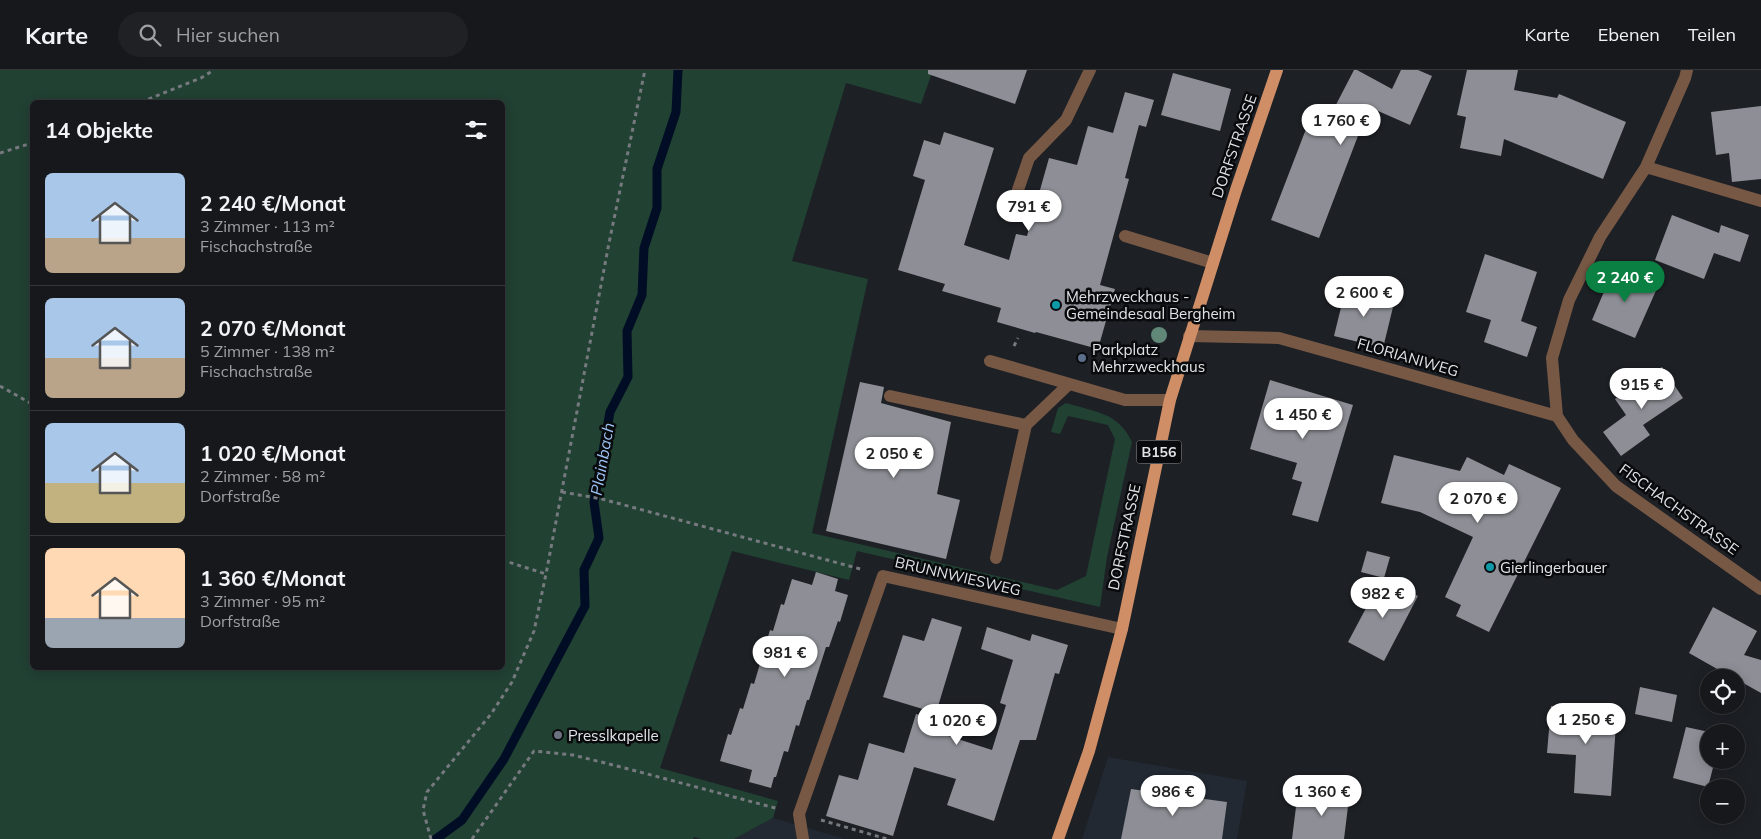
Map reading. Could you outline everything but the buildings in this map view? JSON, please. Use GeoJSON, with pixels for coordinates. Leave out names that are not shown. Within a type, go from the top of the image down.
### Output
{"type":"FeatureCollection","features":[{"type":"Feature","properties":{"kind":"main road","name":"DORFSTRASSE"},"geometry":{"type":"LineString","coordinates":[[1058,839],[1089,751],[1122,630],[1170,400],[1189,336],[1277,70]]}},
{"type":"Feature","properties":{"kind":"street"},"geometry":{"type":"LineString","coordinates":[[1008,216],[1029,158],[1066,120],[1090,70]]}},
{"type":"Feature","properties":{"kind":"street","name":"FISCHACHSTRASSE"},"geometry":{"type":"LineString","coordinates":[[1686,70],[1685,78],[1646,166],[1600,237],[1568,300],[1552,358],[1557,416],[1573,440],[1616,486],[1761,589]]}},
{"type":"Feature","properties":{"kind":"street"},"geometry":{"type":"LineString","coordinates":[[1646,166],[1761,201]]}},
{"type":"Feature","properties":{"kind":"street"},"geometry":{"type":"LineString","coordinates":[[1125,236],[1213,263]]}},
{"type":"Feature","properties":{"kind":"street","name":"FLORIANIWEG"},"geometry":{"type":"LineString","coordinates":[[1189,336],[1278,338],[1557,416]]}},
{"type":"Feature","properties":{"kind":"street"},"geometry":{"type":"LineString","coordinates":[[990,361],[1125,400],[1170,400]]}},
{"type":"Feature","properties":{"kind":"street"},"geometry":{"type":"LineString","coordinates":[[996,558],[1026,425],[1069,384]]}},
{"type":"Feature","properties":{"kind":"street"},"geometry":{"type":"LineString","coordinates":[[890,396],[1026,425]]}},
{"type":"Feature","properties":{"kind":"street","name":"BRUNNWIESWEG"},"geometry":{"type":"LineString","coordinates":[[803,839],[799,814],[883,576],[1122,630]]}},
{"type":"Feature","properties":{"kind":"path"},"geometry":{"type":"LineString","coordinates":[[146,100],[201,78],[214,70]]}},
{"type":"Feature","properties":{"kind":"path"},"geometry":{"type":"LineString","coordinates":[[431,839],[423,810],[427,792],[491,714],[512,682],[534,631],[611,234],[645,70]]}},
{"type":"Feature","properties":{"kind":"path"},"geometry":{"type":"LineString","coordinates":[[0,153],[30,144]]}},
{"type":"Feature","properties":{"kind":"path"},"geometry":{"type":"LineString","coordinates":[[0,386],[30,403]]}},
{"type":"Feature","properties":{"kind":"path"},"geometry":{"type":"LineString","coordinates":[[562,492],[602,499],[883,576]]}},
{"type":"Feature","properties":{"kind":"path"},"geometry":{"type":"LineString","coordinates":[[505,561],[546,574]]}},
{"type":"Feature","properties":{"kind":"path"},"geometry":{"type":"LineString","coordinates":[[472,839],[534,752],[573,755],[621,766],[887,839]]}},
{"type":"Feature","properties":{"kind":"shaded area"},"geometry":{"type":"Polygon","coordinates":[[[1108,757],[1247,781],[1237,839],[1082,839],[1108,757]]]}},
{"type":"Feature","properties":{"kind":"shaded area"},"geometry":{"type":"Polygon","coordinates":[[[773,818],[845,839],[734,839],[773,818]]]}},
{"type":"Feature","properties":{"kind":"green space"},"geometry":{"type":"Polygon","coordinates":[[[0,70],[933,70],[921,104],[846,83],[792,261],[868,279],[812,533],[1057,590],[1086,576],[1115,439],[1108,425],[1068,416],[1060,434],[1051,432],[1058,408],[1066,403],[1096,411],[1113,419],[1126,432],[1132,442],[1107,557],[1100,607],[857,551],[849,580],[732,551],[660,768],[778,801],[773,818],[734,839],[701,839],[694,837],[693,839],[0,839],[0,70]]]}},
{"type":"Feature","properties":{"kind":"waterway","name":"Plainbach"},"geometry":{"type":"LineString","coordinates":[[436,839],[462,820],[504,759],[585,606],[584,570],[599,538],[594,502],[610,412],[628,377],[627,331],[642,295],[644,248],[657,208],[657,169],[676,112],[678,70]]}},
{"type":"Feature","properties":{"kind":"place","name":"Mehrzweckhaus - Gemeindesaal Bergheim"},"geometry":{"type":"Point","coordinates":[1056,305]}},
{"type":"Feature","properties":{"kind":"place","name":"Parkplatz Mehrzweckhaus"},"geometry":{"type":"Point","coordinates":[1082,358]}},
{"type":"Feature","properties":{"kind":"place","name":"Gierlingerbauer"},"geometry":{"type":"Point","coordinates":[1490,567]}},
{"type":"Feature","properties":{"kind":"place","name":"Presslkapelle"},"geometry":{"type":"Point","coordinates":[558,735]}}]}
